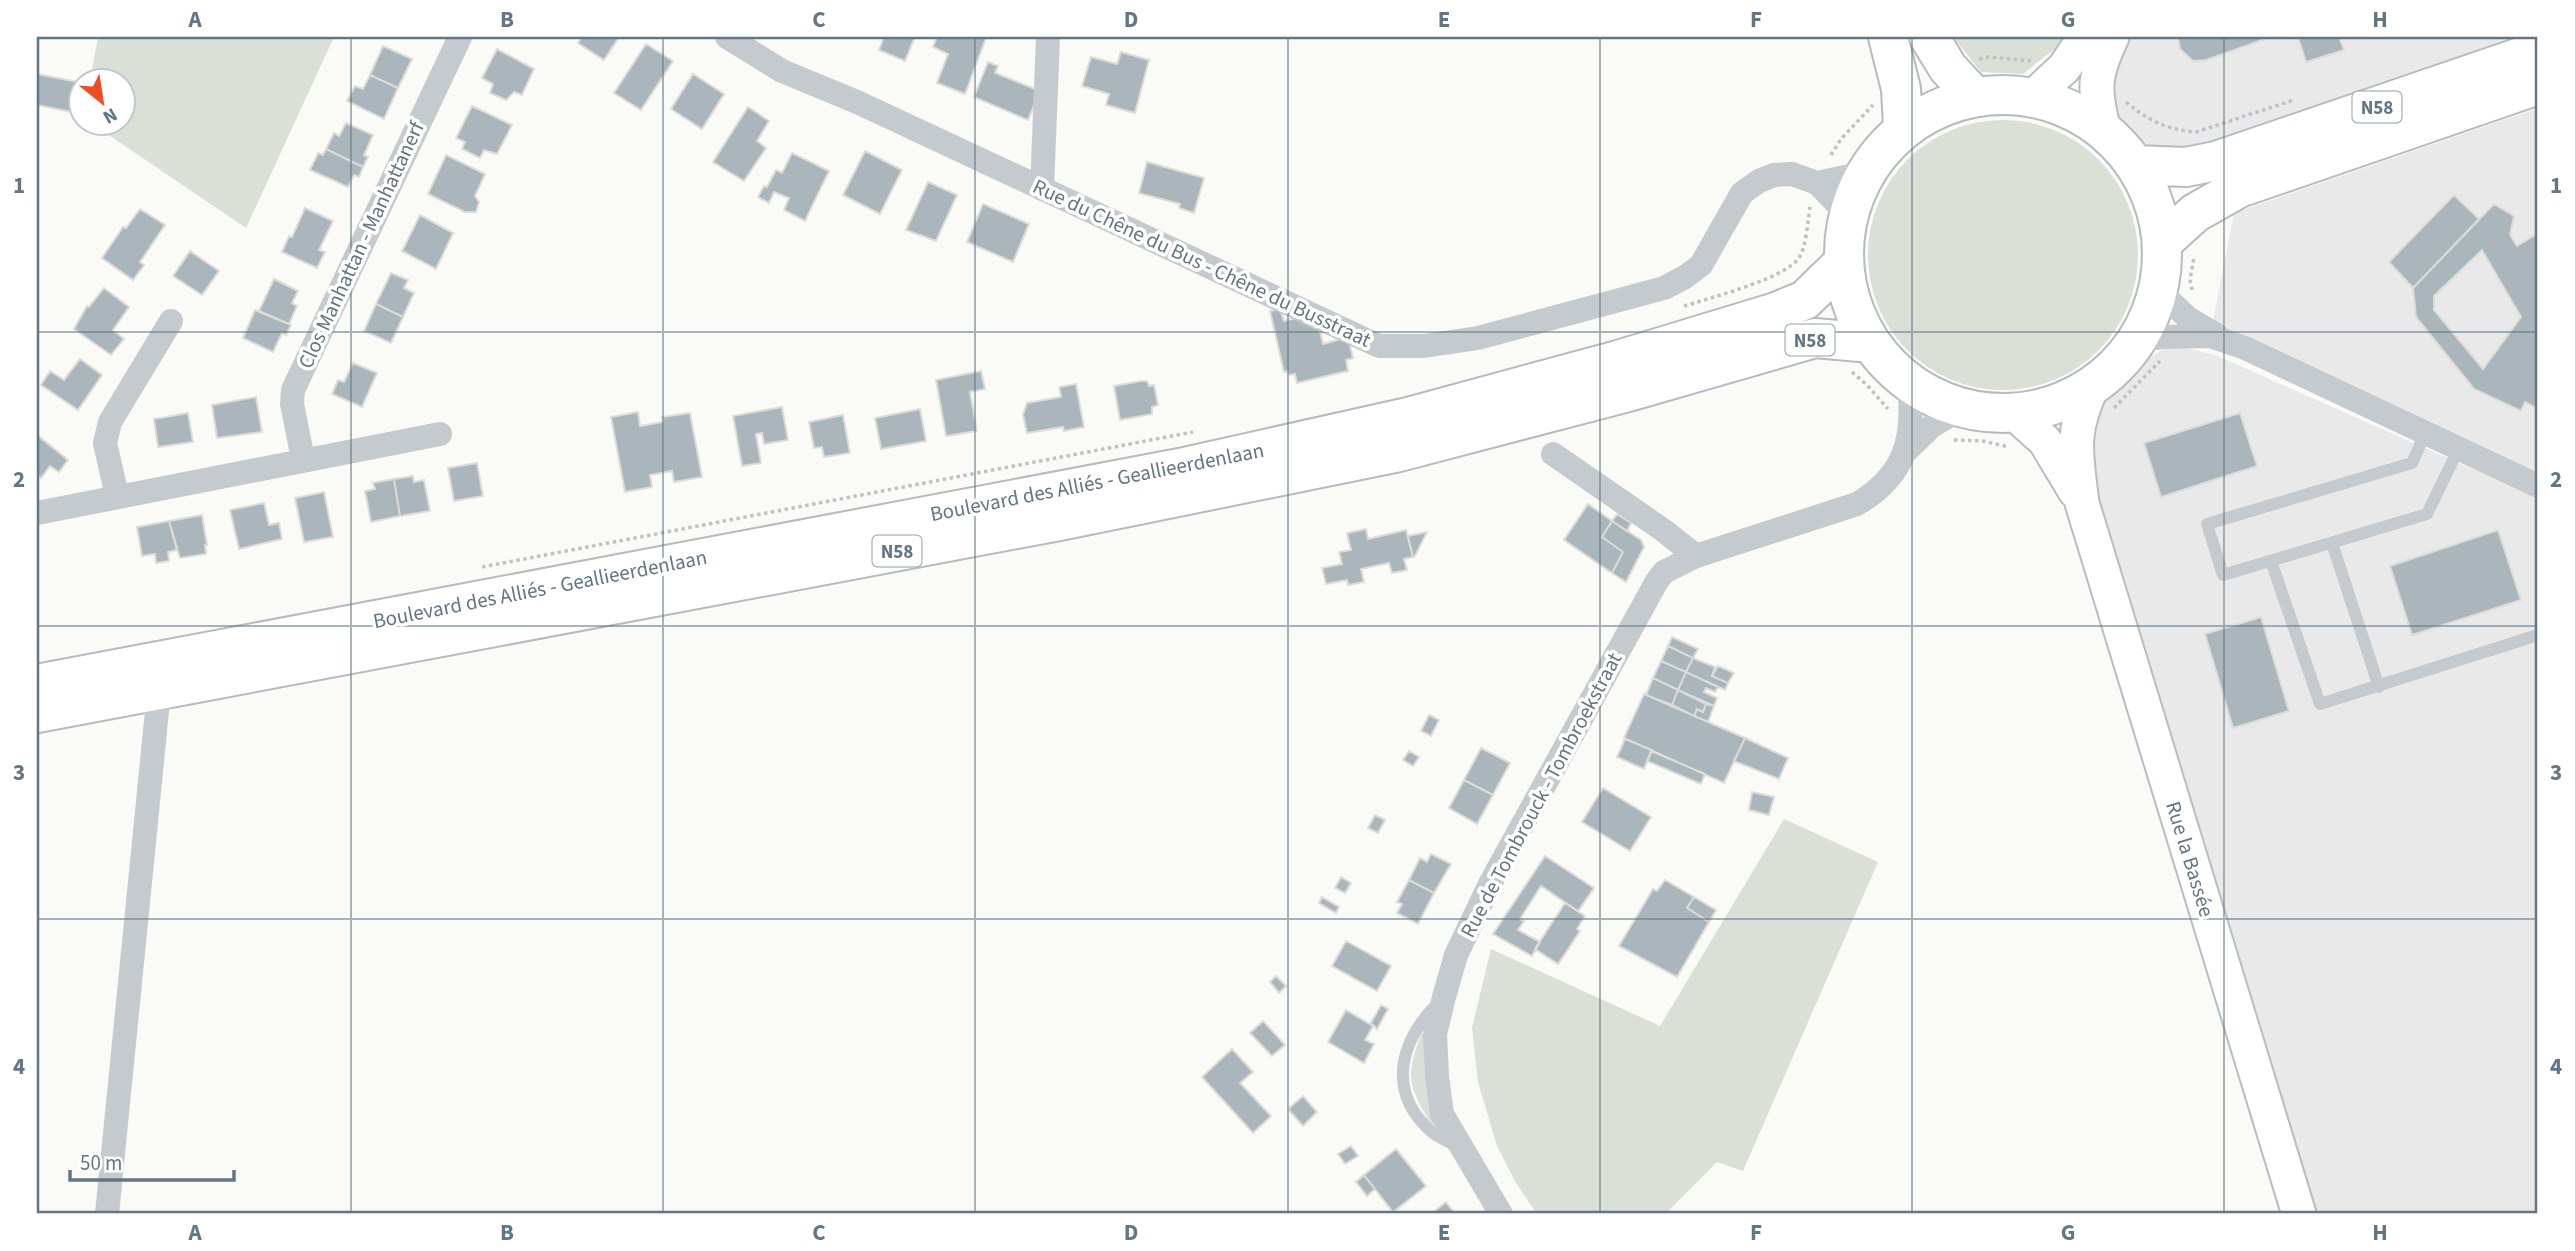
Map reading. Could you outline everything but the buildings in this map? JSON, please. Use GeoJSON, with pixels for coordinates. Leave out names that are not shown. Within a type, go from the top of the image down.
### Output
{"type":"FeatureCollection","features":[{"type":"Feature","properties":{"kind":"highway"},"geometry":{"type":"LineString","coordinates":[[1888,37],[1901,89],[1903,127]]}},
{"type":"Feature","properties":{"kind":"highway","name":"N58"},"geometry":{"type":"LineString","coordinates":[[2135,165],[2186,167],[2216,161],[2538,51]]}},
{"type":"Feature","properties":{"kind":"highway"},"geometry":{"type":"LineString","coordinates":[[1939,53],[1975,96]]}},
{"type":"Feature","properties":{"kind":"highway","name":"N58"},"geometry":{"type":"LineString","coordinates":[[2162,242],[2195,213],[2239,188],[2538,85]]}},
{"type":"Feature","properties":{"kind":"highway"},"geometry":{"type":"LineString","coordinates":[[2011,94],[2033,97],[2080,113],[2104,131],[2135,165],[2155,204],[2163,260],[2158,289],[2138,340],[2115,368],[2100,400],[2053,405],[2015,431],[1987,413],[1961,409],[1909,384],[1883,361],[1852,303],[1843,263],[1842,241],[1847,214],[1864,173],[1903,127],[1941,106],[1975,96],[2011,94]]}},
{"type":"Feature","properties":{"kind":"highway","name":"Boulevard des Alliés - Geallieerdenlaan"},"geometry":{"type":"LineString","coordinates":[[37,684],[1180,468],[1408,417],[1618,360],[1735,307],[1776,312],[1805,300],[1843,263]]}},
{"type":"Feature","properties":{"kind":"highway","name":"Boulevard des Alliés - Geallieerdenlaan"},"geometry":{"type":"LineString","coordinates":[[37,713],[1059,521],[1395,453],[1628,392],[1815,338],[1871,343]]}},
{"type":"Feature","properties":{"kind":"main road"},"geometry":{"type":"LineString","coordinates":[[2033,97],[2064,68],[2085,37]]}},
{"type":"Feature","properties":{"kind":"main road"},"geometry":{"type":"LineString","coordinates":[[2104,131],[2095,81],[2112,37]]}},
{"type":"Feature","properties":{"kind":"main road","name":"Rue la Bassée"},"geometry":{"type":"LineString","coordinates":[[2100,400],[2080,413],[2076,435],[2082,503],[2299,1214]]}},
{"type":"Feature","properties":{"kind":"main road","name":"Rue la Bassée"},"geometry":{"type":"LineString","coordinates":[[2015,431],[2045,441],[2082,503]]}},
{"type":"Feature","properties":{"kind":"street","name":"Clos Manhattan - Manhattanerf"},"geometry":{"type":"LineString","coordinates":[[303,459],[292,404],[293,390],[460,37]]}},
{"type":"Feature","properties":{"kind":"street","name":"Rue du Chêne du Bus - Chêne du Busstraat"},"geometry":{"type":"LineString","coordinates":[[727,37],[782,71],[857,102],[1379,346],[1424,346],[1478,338],[1664,288],[1701,265],[1742,193],[1759,181],[1774,175],[1792,174],[1817,183],[1864,173]]}},
{"type":"Feature","properties":{"kind":"street"},"geometry":{"type":"LineString","coordinates":[[1042,189],[1048,37]]}},
{"type":"Feature","properties":{"kind":"street"},"geometry":{"type":"LineString","coordinates":[[1817,183],[1847,214]]}},
{"type":"Feature","properties":{"kind":"street"},"geometry":{"type":"LineString","coordinates":[[2158,289],[2183,327]]}},
{"type":"Feature","properties":{"kind":"street"},"geometry":{"type":"LineString","coordinates":[[117,496],[105,443],[110,422],[171,321]]}},
{"type":"Feature","properties":{"kind":"street"},"geometry":{"type":"LineString","coordinates":[[2138,340],[2183,327],[2245,348],[2538,486]]}},
{"type":"Feature","properties":{"kind":"street"},"geometry":{"type":"LineString","coordinates":[[1909,384],[1913,436]]}},
{"type":"Feature","properties":{"kind":"street","name":"Rue de Tombrouck - Tombroekstraat"},"geometry":{"type":"LineString","coordinates":[[1501,1214],[1442,1114],[1435,1034],[1456,955],[1491,882],[1648,594],[1664,572],[1696,556],[1857,504],[1886,483],[1913,436],[1961,409]]}},
{"type":"Feature","properties":{"kind":"street"},"geometry":{"type":"LineString","coordinates":[[37,513],[440,433]]}},
{"type":"Feature","properties":{"kind":"street"},"geometry":{"type":"LineString","coordinates":[[1553,454],[1696,556]]}},
{"type":"Feature","properties":{"kind":"street"},"geometry":{"type":"LineString","coordinates":[[107,1214],[159,691]]}},
{"type":"Feature","properties":{"kind":"lane"},"geometry":{"type":"LineString","coordinates":[[2425,434],[2412,463],[2207,524],[2223,575],[2427,514],[2458,450]]}},
{"type":"Feature","properties":{"kind":"lane"},"geometry":{"type":"LineString","coordinates":[[2332,543],[2379,687]]}},
{"type":"Feature","properties":{"kind":"lane"},"geometry":{"type":"LineString","coordinates":[[2271,561],[2320,704],[2538,635]]}},
{"type":"Feature","properties":{"kind":"lane"},"geometry":{"type":"LineString","coordinates":[[1444,997],[1421,1020],[1405,1051],[1402,1086],[1415,1113],[1433,1133],[1460,1148]]}},
{"type":"Feature","properties":{"kind":"path"},"geometry":{"type":"LineString","coordinates":[[1939,53],[1966,62],[1988,57],[2021,58],[2064,68]]}},
{"type":"Feature","properties":{"kind":"path"},"geometry":{"type":"LineString","coordinates":[[2095,81],[2107,87],[2143,117],[2181,131],[2196,132],[2305,97]]}},
{"type":"Feature","properties":{"kind":"path"},"geometry":{"type":"LineString","coordinates":[[1735,307],[1788,269],[1800,256],[1817,183],[1841,139],[1875,103],[1901,89]]}},
{"type":"Feature","properties":{"kind":"path"},"geometry":{"type":"LineString","coordinates":[[2100,400],[2171,351],[2195,306],[2190,280],[2192,261],[2204,234],[2195,213]]}},
{"type":"Feature","properties":{"kind":"path"},"geometry":{"type":"LineString","coordinates":[[1842,366],[1860,379],[1913,436],[1937,442],[1958,439],[1983,441],[2015,431]]}},
{"type":"Feature","properties":{"kind":"path"},"geometry":{"type":"LineString","coordinates":[[597,544],[1199,431]]}},
{"type":"Feature","properties":{"kind":"shaded area"},"geometry":{"type":"Polygon","coordinates":[[[98,37],[334,37],[246,228],[110,136],[136,136],[136,66],[93,66],[98,37]]]}},
{"type":"Feature","properties":{"kind":"shaded area"},"geometry":{"type":"Polygon","coordinates":[[[1953,37],[2132,37],[2126,45],[2113,80],[2057,47],[2023,74],[1981,72],[1953,37]]]}},
{"type":"Feature","properties":{"kind":"shaded area"},"geometry":{"type":"Polygon","coordinates":[[[2132,37],[2532,37],[2211,145],[2151,147],[2128,132],[2113,107],[2113,80],[2126,45],[2132,37]]]}},
{"type":"Feature","properties":{"kind":"shaded area"},"geometry":{"type":"Polygon","coordinates":[[[2538,108],[2538,473],[2210,336],[2234,213],[2538,108]]]}},
{"type":"Feature","properties":{"kind":"shaded area"},"geometry":{"type":"Polygon","coordinates":[[[2016,120],[2055,130],[2078,142],[2099,159],[2116,180],[2128,203],[2136,229],[2136,281],[2128,307],[2116,330],[2099,351],[2078,368],[2055,380],[2016,390],[1990,390],[1951,380],[1939,374],[1917,360],[1898,341],[1878,307],[1870,281],[1868,242],[1878,203],[1884,191],[1898,169],[1917,150],[1951,130],[1977,122],[2016,120]]]}},
{"type":"Feature","properties":{"kind":"shaded area"},"geometry":{"type":"Polygon","coordinates":[[[2179,346],[2215,355],[2538,498],[2538,1214],[2311,1214],[2084,468],[2094,412],[2144,361],[2165,348],[2179,346]]]}},
{"type":"Feature","properties":{"kind":"shaded area"},"geometry":{"type":"Polygon","coordinates":[[[1784,819],[1878,862],[1743,1171],[1717,1162],[1665,1214],[1537,1214],[1516,1183],[1497,1146],[1478,1082],[1472,1028],[1491,949],[1660,1026],[1784,819]]]}},
{"type":"Feature","properties":{"kind":"shaded area"},"geometry":{"type":"Polygon","coordinates":[[[1425,1032],[1436,1122],[1434,1126],[1417,1098],[1411,1080],[1416,1049],[1421,1034],[1425,1032]]]}}]}
